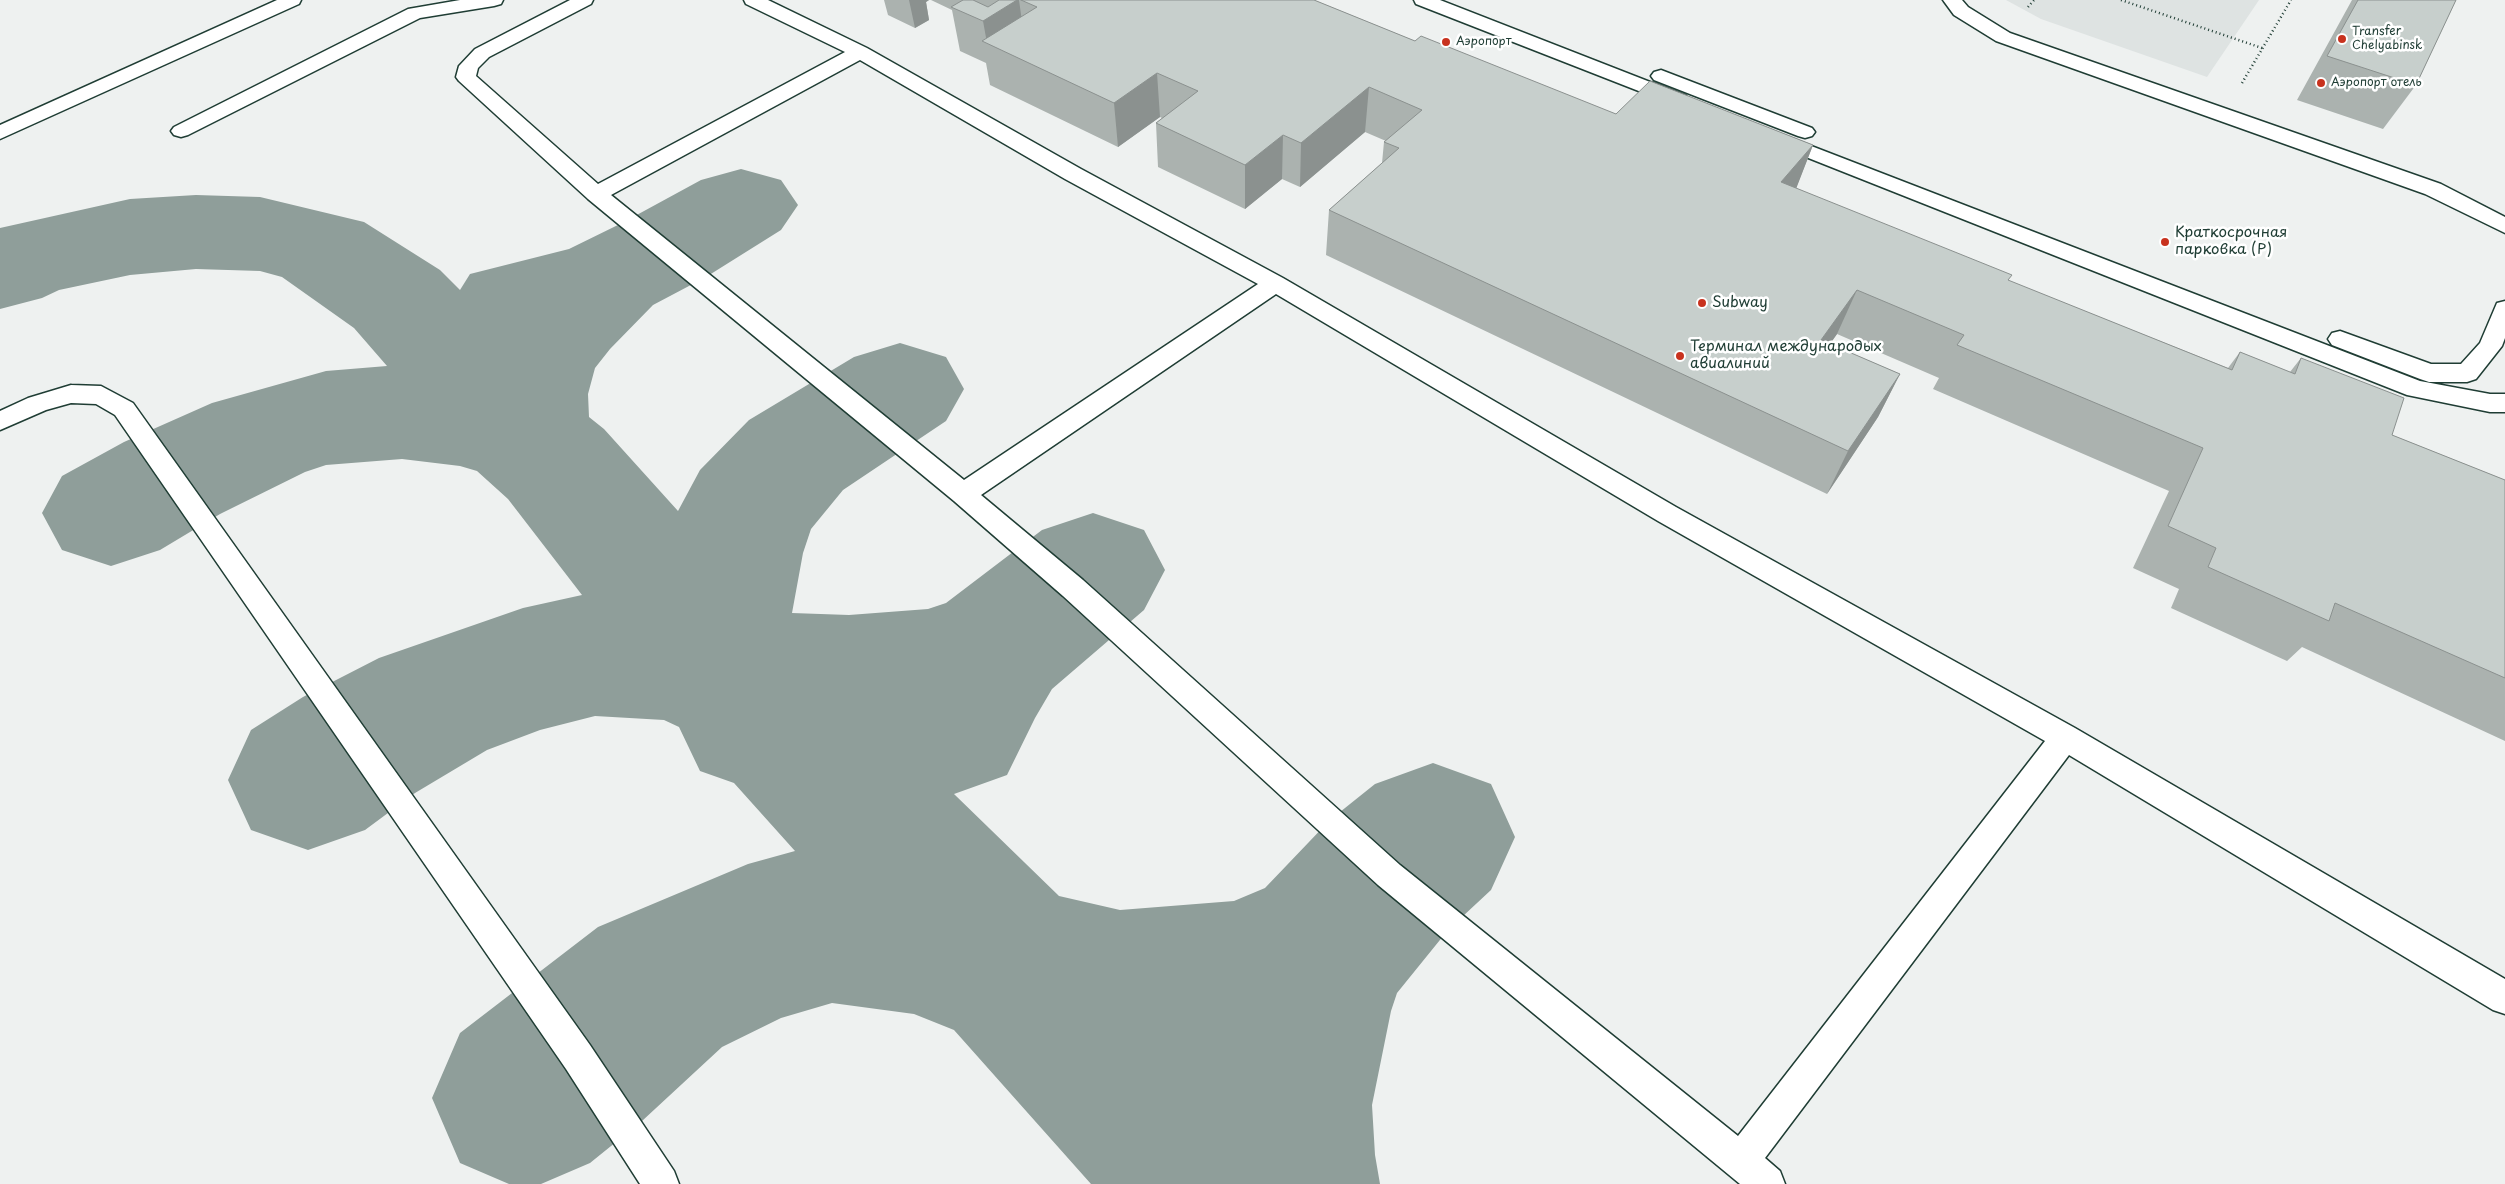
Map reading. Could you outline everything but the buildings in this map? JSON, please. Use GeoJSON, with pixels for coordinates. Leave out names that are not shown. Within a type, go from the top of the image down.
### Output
{"type":"FeatureCollection","features":[{"type":"Feature","properties":{"kind":"main road"},"geometry":{"type":"LineString","coordinates":[[0,133],[292,0]]}},
{"type":"Feature","properties":{"kind":"main road"},"geometry":{"type":"LineString","coordinates":[[181,131],[422,7],[494,0]]}},
{"type":"Feature","properties":{"kind":"main road"},"geometry":{"type":"LineString","coordinates":[[753,0],[860,52],[1065,169],[1275,283],[1667,514],[2065,738],[2505,998]]}},
{"type":"Feature","properties":{"kind":"main road"},"geometry":{"type":"LineString","coordinates":[[1424,0],[2416,389],[2490,403],[2505,402]]}},
{"type":"Feature","properties":{"kind":"main road"},"geometry":{"type":"LineString","coordinates":[[1464,0],[2429,373],[2467,373],[2498,346],[2505,309]]}},
{"type":"Feature","properties":{"kind":"main road"},"geometry":{"type":"LineString","coordinates":[[1952,0],[1961,11],[2003,37],[2434,189],[2505,226]]}},
{"type":"Feature","properties":{"kind":"main road"},"geometry":{"type":"LineString","coordinates":[[573,2],[482,53],[469,66],[466,77],[596,194],[963,494],[1073,588],[1389,875],[1767,1184]]}},
{"type":"Feature","properties":{"kind":"main road"},"geometry":{"type":"LineString","coordinates":[[596,194],[860,52]]}},
{"type":"Feature","properties":{"kind":"main road"},"geometry":{"type":"LineString","coordinates":[[963,494],[1275,283]]}},
{"type":"Feature","properties":{"kind":"main road"},"geometry":{"type":"LineString","coordinates":[[0,421],[37,404],[70,394],[101,395],[124,409],[572,1049],[661,1184]]}},
{"type":"Feature","properties":{"kind":"main road"},"geometry":{"type":"LineString","coordinates":[[1741,1161],[2065,738]]}},
{"type":"Feature","properties":{"kind":"path"},"geometry":{"type":"LineString","coordinates":[[2121,0],[2262,48]]}},
{"type":"Feature","properties":{"kind":"path"},"geometry":{"type":"LineString","coordinates":[[2224,114],[2291,0]]}},
{"type":"Feature","properties":{"kind":"shaded area"},"geometry":{"type":"Polygon","coordinates":[[[0,0],[2505,0],[2505,1184],[0,1184],[0,0]]]}},
{"type":"Feature","properties":{"kind":"shaded area"},"geometry":{"type":"Polygon","coordinates":[[[2006,0],[2259,0],[2207,77],[2041,19],[2006,0]]]}},
{"type":"Feature","properties":{"kind":"taxiway"},"geometry":{"type":"LineString","coordinates":[[611,277],[664,250],[741,205]]}},
{"type":"Feature","properties":{"kind":"taxiway"},"geometry":{"type":"LineString","coordinates":[[0,270],[27,259],[130,237],[196,232],[260,234],[322,249],[397,299],[524,437]]}},
{"type":"Feature","properties":{"kind":"taxiway"},"geometry":{"type":"LineString","coordinates":[[513,303],[560,294],[611,277]]}},
{"type":"Feature","properties":{"kind":"taxiway"},"geometry":{"type":"LineString","coordinates":[[524,437],[523,394],[531,368],[546,343],[566,319],[611,277]]}},
{"type":"Feature","properties":{"kind":"taxiway"},"geometry":{"type":"LineString","coordinates":[[900,389],[796,455],[749,507],[732,553],[721,596],[714,651],[784,676],[849,679],[930,672],[999,646]]}},
{"type":"Feature","properties":{"kind":"taxiway"},"geometry":{"type":"LineString","coordinates":[[111,513],[172,478],[259,437],[326,418],[402,412],[469,419],[524,437]]}},
{"type":"Feature","properties":{"kind":"taxiway"},"geometry":{"type":"LineString","coordinates":[[524,437],[556,464],[742,686]]}},
{"type":"Feature","properties":{"kind":"taxiway"},"geometry":{"type":"LineString","coordinates":[[999,646],[1093,570]]}},
{"type":"Feature","properties":{"kind":"taxiway"},"geometry":{"type":"LineString","coordinates":[[952,728],[976,681],[999,646]]}},
{"type":"Feature","properties":{"kind":"taxiway"},"geometry":{"type":"LineString","coordinates":[[308,780],[359,745],[433,704],[523,671],[595,654],[678,659],[742,686]]}},
{"type":"Feature","properties":{"kind":"taxiway"},"geometry":{"type":"LineString","coordinates":[[742,686],[1013,969]]}},
{"type":"Feature","properties":{"kind":"taxiway"},"geometry":{"type":"LineString","coordinates":[[742,686],[755,724]]}},
{"type":"Feature","properties":{"kind":"taxiway"},"geometry":{"type":"LineString","coordinates":[[1326,947],[1389,875],[1433,837]]}},
{"type":"Feature","properties":{"kind":"taxiway"},"geometry":{"type":"LineString","coordinates":[[525,1098],[578,1057],[660,987],[748,946],[832,922],[915,933],[1013,969]]}},
{"type":"Feature","properties":{"kind":"taxiway"},"geometry":{"type":"LineString","coordinates":[[1013,969],[1120,996],[1234,986],[1326,947]]}},
{"type":"Feature","properties":{"kind":"taxiway"},"geometry":{"type":"LineString","coordinates":[[1284,1184],[1280,1155],[1279,1105],[1302,1011],[1326,947]]}},
{"type":"Feature","properties":{"kind":"taxiway"},"geometry":{"type":"LineString","coordinates":[[1013,969],[1219,1184]]}},
{"type":"Feature","properties":{"kind":"place","name":"Transfer Chelyabinsk"},"geometry":{"type":"Point","coordinates":[2342,39]}},
{"type":"Feature","properties":{"kind":"place","name":"Аэропорт"},"geometry":{"type":"Point","coordinates":[1446,42]}},
{"type":"Feature","properties":{"kind":"place","name":"Аэропорт отель"},"geometry":{"type":"Point","coordinates":[2321,83]}},
{"type":"Feature","properties":{"kind":"place","name":"Краткосрочная парковка (P)"},"geometry":{"type":"Point","coordinates":[2165,242]}},
{"type":"Feature","properties":{"kind":"place","name":"Subway"},"geometry":{"type":"Point","coordinates":[1702,303]}},
{"type":"Feature","properties":{"kind":"place","name":"Терминал международых авиалиний"},"geometry":{"type":"Point","coordinates":[1680,356]}}]}
